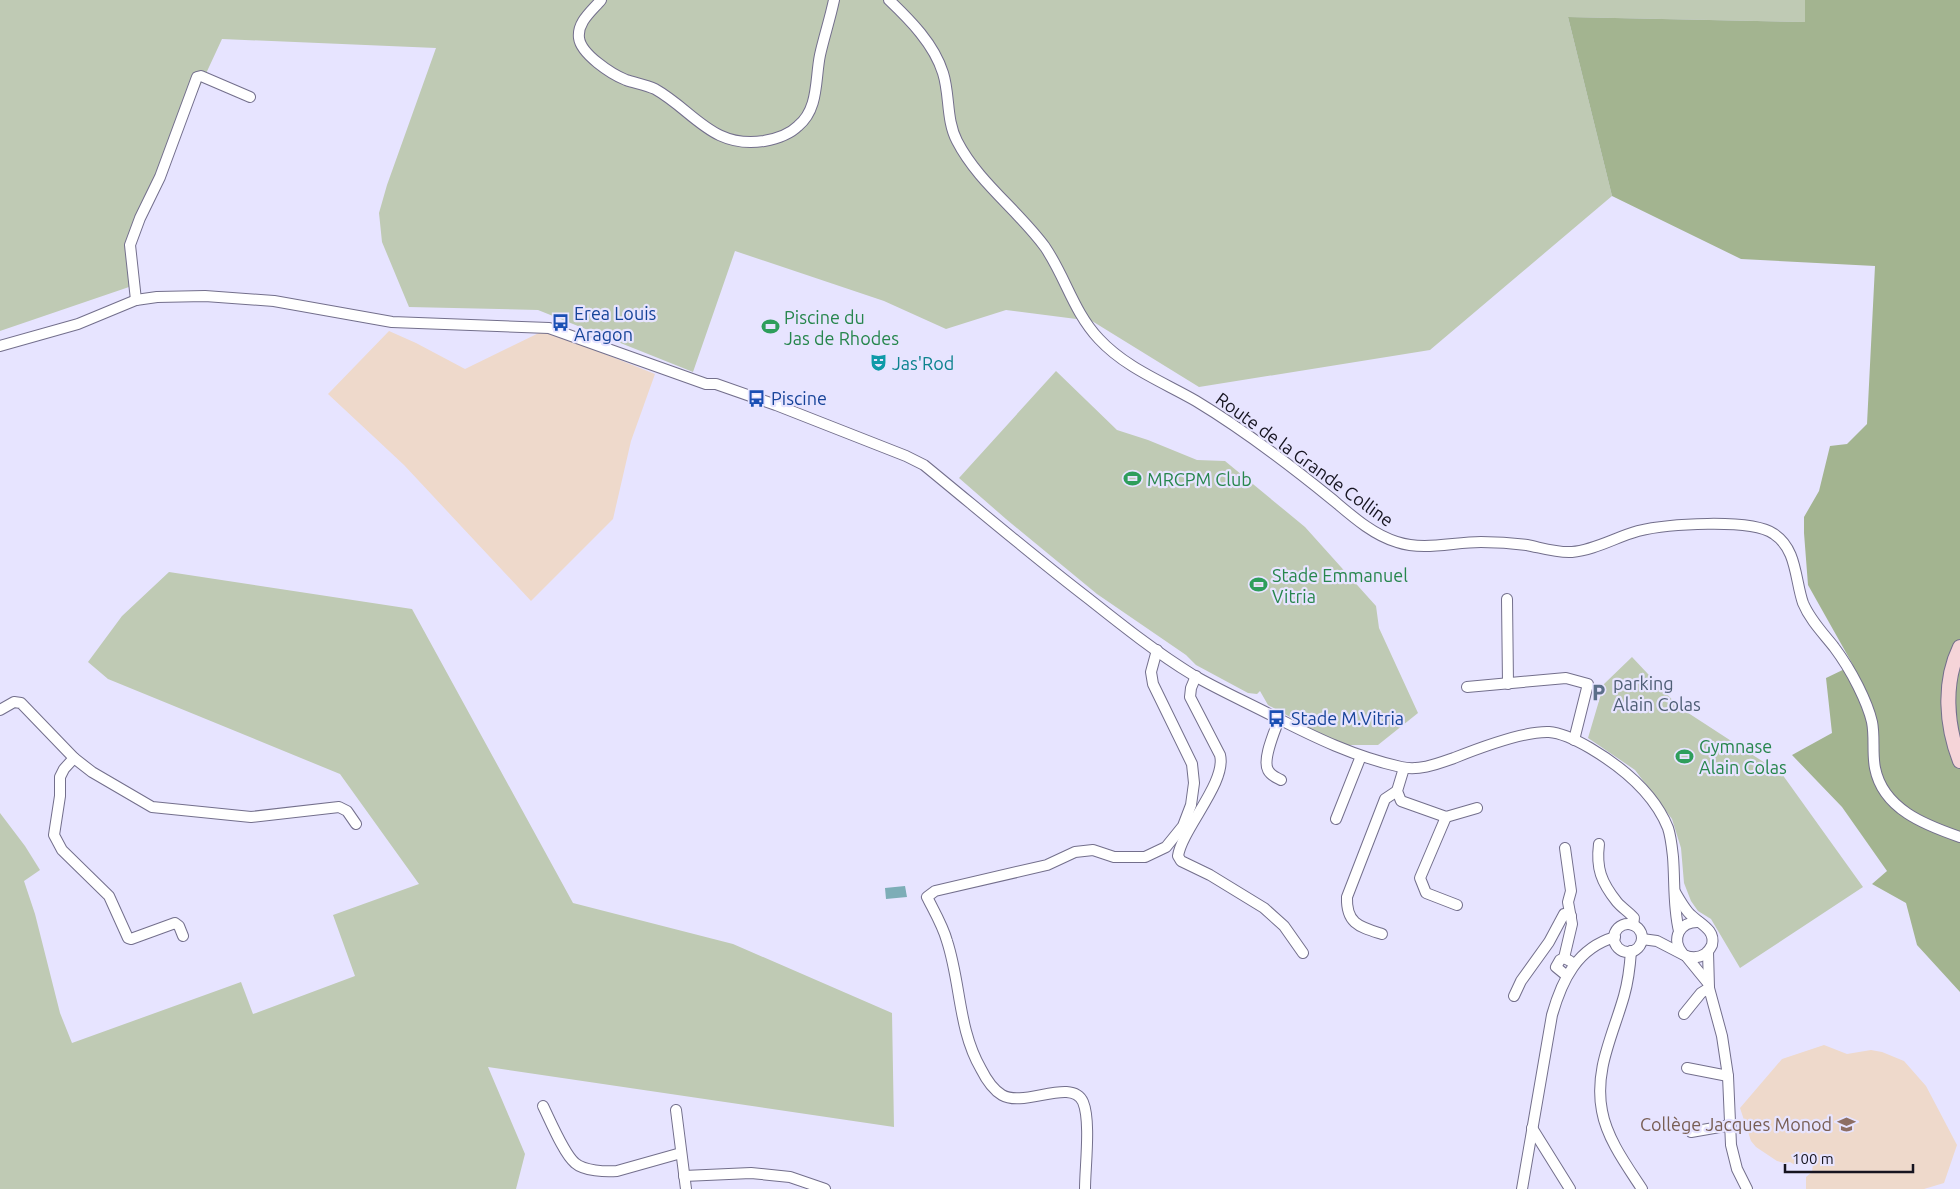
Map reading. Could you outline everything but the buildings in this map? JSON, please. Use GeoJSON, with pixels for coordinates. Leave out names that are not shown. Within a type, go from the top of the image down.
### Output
{"type":"FeatureCollection","features":[{"type":"Feature","properties":{"kind":"main road"},"geometry":{"type":"LineString","coordinates":[[1960,647],[1951,678],[1948,701],[1950,730],[1960,761]]}},
{"type":"Feature","properties":{"kind":"street"},"geometry":{"type":"LineString","coordinates":[[601,0],[583,20],[579,29],[579,39],[584,48],[599,63],[618,76],[653,88],[664,94],[711,132],[730,140],[752,143],[770,140],[786,134],[798,126],[810,113],[820,57],[834,0]]}},
{"type":"Feature","properties":{"kind":"street","name":"Route de la Grande Colline"},"geometry":{"type":"LineString","coordinates":[[888,0],[908,19],[935,54],[944,74],[952,127],[961,147],[979,172],[1043,246],[1084,321],[1101,341],[1123,360],[1198,402],[1304,477],[1362,524],[1395,542],[1427,546],[1492,542],[1568,552],[1587,550],[1639,531],[1673,526],[1736,524],[1756,527],[1776,535],[1792,556],[1800,592],[1808,614],[1843,660],[1866,702],[1872,723],[1875,767],[1878,780],[1885,792],[1909,815],[1923,824],[1960,837]]}},
{"type":"Feature","properties":{"kind":"street"},"geometry":{"type":"LineString","coordinates":[[136,300],[130,245],[160,176],[197,77],[201,76],[250,97]]}},
{"type":"Feature","properties":{"kind":"street"},"geometry":{"type":"LineString","coordinates":[[0,346],[78,324],[136,300],[157,297],[205,296],[274,302],[392,322],[549,328],[706,384],[716,384],[749,396],[880,446],[924,466],[1055,573],[1157,650],[1196,676],[1316,738],[1361,756],[1404,768],[1417,768],[1436,764],[1471,751],[1531,734],[1549,732],[1563,734],[1589,747],[1633,778],[1660,812],[1669,830],[1679,949],[1709,986]]}},
{"type":"Feature","properties":{"kind":"street"},"geometry":{"type":"LineString","coordinates":[[1507,599],[1508,684]]}},
{"type":"Feature","properties":{"kind":"street"},"geometry":{"type":"LineString","coordinates":[[1085,1189],[1086,1116],[1082,1101],[1076,1094],[1066,1090],[1023,1099],[1003,1096],[993,1088],[969,1047],[947,941],[927,896],[935,891],[1047,864],[1074,852],[1093,850],[1114,857],[1145,857],[1166,847],[1182,826],[1192,805],[1194,783],[1192,764],[1153,684],[1151,672],[1157,650]]}},
{"type":"Feature","properties":{"kind":"street"},"geometry":{"type":"LineString","coordinates":[[1196,676],[1191,688],[1190,697],[1222,762],[1215,782],[1178,856],[1181,861],[1210,875],[1264,908],[1284,926],[1303,953]]}},
{"type":"Feature","properties":{"kind":"street"},"geometry":{"type":"LineString","coordinates":[[1467,687],[1566,678],[1588,684],[1574,740]]}},
{"type":"Feature","properties":{"kind":"street"},"geometry":{"type":"LineString","coordinates":[[0,710],[14,702],[21,703],[74,758],[92,772],[152,807],[251,818],[339,807],[347,811],[356,824]]}},
{"type":"Feature","properties":{"kind":"street"},"geometry":{"type":"LineString","coordinates":[[1279,719],[1272,736],[1266,762],[1267,769],[1272,775],[1281,780]]}},
{"type":"Feature","properties":{"kind":"street"},"geometry":{"type":"LineString","coordinates":[[1336,819],[1361,756]]}},
{"type":"Feature","properties":{"kind":"street"},"geometry":{"type":"LineString","coordinates":[[74,758],[64,769],[60,777],[60,796],[55,828],[56,841],[62,850],[109,896],[128,938],[131,939],[175,923],[179,926],[183,936]]}},
{"type":"Feature","properties":{"kind":"street"},"geometry":{"type":"LineString","coordinates":[[1404,768],[1397,791],[1401,801],[1446,817],[1477,808]]}},
{"type":"Feature","properties":{"kind":"street"},"geometry":{"type":"LineString","coordinates":[[1382,934],[1363,928],[1353,922],[1347,907],[1347,897],[1385,799],[1397,791]]}},
{"type":"Feature","properties":{"kind":"street"},"geometry":{"type":"LineString","coordinates":[[1446,817],[1420,878],[1426,893],[1457,905]]}},
{"type":"Feature","properties":{"kind":"street"},"geometry":{"type":"LineString","coordinates":[[1599,844],[1597,862],[1603,881],[1618,903],[1634,918],[1633,925]]}},
{"type":"Feature","properties":{"kind":"street"},"geometry":{"type":"LineString","coordinates":[[1566,848],[1571,890],[1568,902],[1572,924],[1564,958],[1560,960],[1556,967],[1567,976]]}},
{"type":"Feature","properties":{"kind":"street"},"geometry":{"type":"LineString","coordinates":[[1675,892],[1688,912],[1698,922],[1708,928],[1712,937],[1708,952],[1709,986],[1722,1036],[1728,1076],[1731,1144],[1737,1169],[1746,1189]]}},
{"type":"Feature","properties":{"kind":"street"},"geometry":{"type":"LineString","coordinates":[[1514,996],[1521,981],[1549,942],[1564,914],[1571,916]]}},
{"type":"Feature","properties":{"kind":"street"},"geometry":{"type":"LineString","coordinates":[[1657,941],[1678,935],[1687,923],[1698,922]]}},
{"type":"Feature","properties":{"kind":"street"},"geometry":{"type":"LineString","coordinates":[[1522,1189],[1552,1015],[1558,995],[1575,964],[1591,947],[1601,941],[1615,937],[1621,926],[1633,925],[1640,930],[1642,938],[1639,947],[1631,951],[1620,948],[1615,937]]}},
{"type":"Feature","properties":{"kind":"street"},"geometry":{"type":"LineString","coordinates":[[1642,938],[1657,941],[1685,955],[1698,957],[1708,952]]}},
{"type":"Feature","properties":{"kind":"street"},"geometry":{"type":"LineString","coordinates":[[1631,951],[1624,996],[1605,1053],[1600,1085],[1602,1112],[1613,1141],[1642,1189]]}},
{"type":"Feature","properties":{"kind":"street"},"geometry":{"type":"LineString","coordinates":[[1564,958],[1575,964]]}},
{"type":"Feature","properties":{"kind":"street"},"geometry":{"type":"LineString","coordinates":[[1684,1014],[1709,986]]}},
{"type":"Feature","properties":{"kind":"street"},"geometry":{"type":"LineString","coordinates":[[1687,1068],[1728,1076]]}},
{"type":"Feature","properties":{"kind":"street"},"geometry":{"type":"LineString","coordinates":[[543,1106],[561,1142],[575,1164],[583,1167],[609,1172],[617,1171],[682,1154]]}},
{"type":"Feature","properties":{"kind":"street"},"geometry":{"type":"LineString","coordinates":[[676,1110],[686,1189]]}},
{"type":"Feature","properties":{"kind":"street"},"geometry":{"type":"LineString","coordinates":[[1691,1132],[1731,1126]]}},
{"type":"Feature","properties":{"kind":"street"},"geometry":{"type":"LineString","coordinates":[[1532,1128],[1570,1189]]}},
{"type":"Feature","properties":{"kind":"street"},"geometry":{"type":"LineString","coordinates":[[684,1176],[751,1173],[775,1175],[825,1189]]}},
{"type":"Feature","properties":{"kind":"shaded area"},"geometry":{"type":"Polygon","coordinates":[[[0,0],[1805,0],[1806,22],[1568,17],[1612,196],[1430,350],[1199,387],[1092,321],[1006,310],[946,329],[884,301],[735,251],[693,372],[538,310],[409,307],[382,242],[379,213],[387,185],[436,48],[222,39],[184,121],[131,256],[129,287],[0,331],[0,0]]]}},
{"type":"Feature","properties":{"kind":"shaded area"},"geometry":{"type":"Polygon","coordinates":[[[1805,0],[1960,0],[1960,992],[1917,945],[1906,903],[1872,884],[1887,871],[1842,807],[1792,755],[1832,733],[1826,678],[1853,665],[1808,585],[1804,517],[1819,491],[1830,446],[1847,444],[1867,424],[1875,266],[1741,259],[1612,196],[1568,17],[1805,22],[1805,0]]]}},
{"type":"Feature","properties":{"kind":"shaded area"},"geometry":{"type":"Polygon","coordinates":[[[545,330],[655,374],[631,441],[613,519],[531,601],[404,465],[328,394],[389,331],[465,369],[545,330]]]}},
{"type":"Feature","properties":{"kind":"shaded area"},"geometry":{"type":"Polygon","coordinates":[[[1056,371],[1117,430],[1148,440],[1197,460],[1225,461],[1305,527],[1376,606],[1379,628],[1418,713],[1378,745],[1346,745],[1295,722],[1290,717],[1268,705],[1260,691],[1257,694],[1248,693],[1196,665],[1186,655],[1097,594],[959,478],[1056,371]]]}},
{"type":"Feature","properties":{"kind":"shaded area"},"geometry":{"type":"Polygon","coordinates":[[[169,572],[412,609],[573,903],[733,944],[892,1013],[894,1127],[488,1067],[525,1154],[516,1189],[0,1189],[0,813],[25,846],[40,870],[24,881],[35,914],[60,1013],[72,1043],[241,982],[253,1014],[355,976],[333,915],[419,884],[340,774],[108,679],[88,662],[122,616],[169,572]]]}},
{"type":"Feature","properties":{"kind":"shaded area"},"geometry":{"type":"Polygon","coordinates":[[[1632,657],[1679,707],[1782,774],[1863,887],[1740,968],[1711,919],[1698,911],[1691,901],[1684,883],[1681,848],[1672,819],[1635,770],[1588,738],[1604,684],[1632,657]]]}},
{"type":"Feature","properties":{"kind":"shaded area"},"geometry":{"type":"Polygon","coordinates":[[[905,886],[907,897],[886,899],[885,888],[905,886]]]}},
{"type":"Feature","properties":{"kind":"shaded area","name":"Collège Jacques Monod"},"geometry":{"type":"Polygon","coordinates":[[[1824,1045],[1847,1054],[1871,1050],[1882,1052],[1904,1061],[1926,1086],[1957,1145],[1944,1183],[1924,1189],[1806,1189],[1806,1177],[1812,1172],[1813,1164],[1804,1155],[1795,1165],[1790,1162],[1777,1161],[1756,1147],[1751,1141],[1740,1108],[1782,1059],[1824,1045]]]}},
{"type":"Feature","properties":{"kind":"place","name":"Erea Louis Aragon"},"geometry":{"type":"Point","coordinates":[560,323]}},
{"type":"Feature","properties":{"kind":"place","name":"Piscine du Jas de Rhodes"},"geometry":{"type":"Point","coordinates":[770,327]}},
{"type":"Feature","properties":{"kind":"place","name":"Jas'Rod"},"geometry":{"type":"Point","coordinates":[878,363]}},
{"type":"Feature","properties":{"kind":"place","name":"Piscine"},"geometry":{"type":"Point","coordinates":[757,398]}},
{"type":"Feature","properties":{"kind":"place","name":"MRCPM Club"},"geometry":{"type":"Point","coordinates":[1133,479]}},
{"type":"Feature","properties":{"kind":"place","name":"Stade Emmanuel Vitria"},"geometry":{"type":"Point","coordinates":[1258,585]}},
{"type":"Feature","properties":{"kind":"place","name":"parking Alain Colas"},"geometry":{"type":"Point","coordinates":[1599,693]}},
{"type":"Feature","properties":{"kind":"place","name":"Stade M.Vitria"},"geometry":{"type":"Point","coordinates":[1277,718]}},
{"type":"Feature","properties":{"kind":"place","name":"Gymnase Alain Colas"},"geometry":{"type":"Point","coordinates":[1685,756]}},
{"type":"Feature","properties":{"kind":"place","name":"Collège Jacques Monod"},"geometry":{"type":"Point","coordinates":[1846,1124]}}]}
